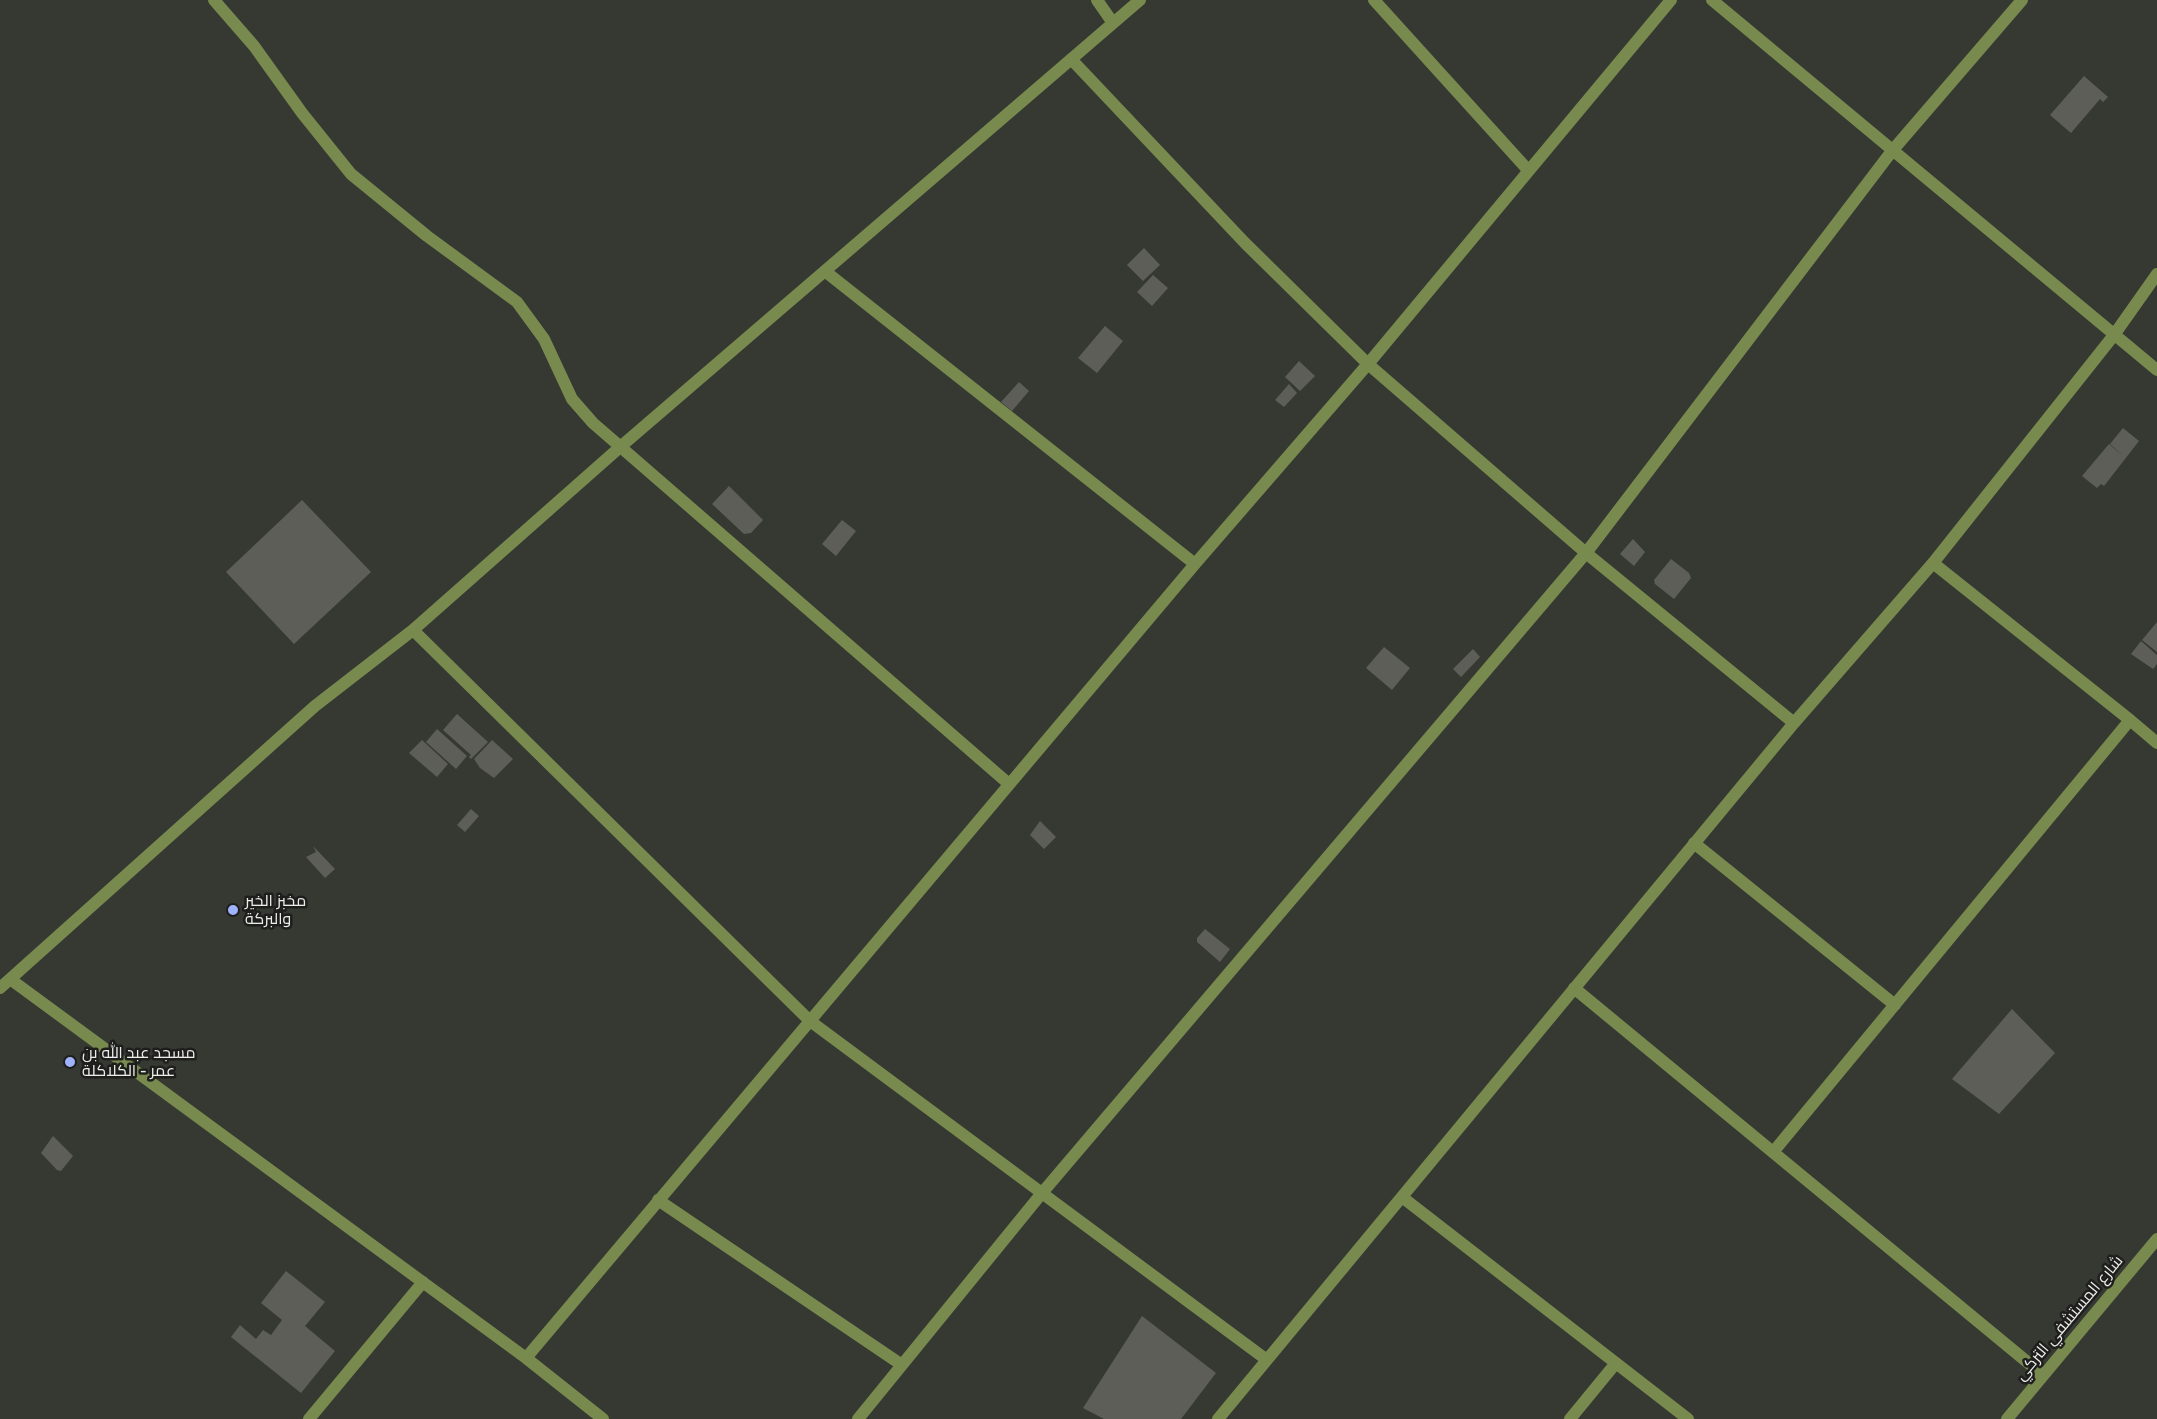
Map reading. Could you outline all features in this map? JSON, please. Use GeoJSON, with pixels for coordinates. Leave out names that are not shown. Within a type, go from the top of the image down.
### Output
{"type":"FeatureCollection","features":[{"type":"Feature","properties":{"kind":"street"},"geometry":{"type":"LineString","coordinates":[[214,0],[254,46],[302,113],[351,174],[427,236],[517,302],[544,339],[572,399],[619,448],[1009,784]]}},
{"type":"Feature","properties":{"kind":"street"},"geometry":{"type":"LineString","coordinates":[[1097,0],[1113,22]]}},
{"type":"Feature","properties":{"kind":"street"},"geometry":{"type":"LineString","coordinates":[[603,1419],[526,1358],[423,1282],[5,983],[315,706],[413,630],[619,448],[1140,0]]}},
{"type":"Feature","properties":{"kind":"street"},"geometry":{"type":"LineString","coordinates":[[1374,0],[1528,170]]}},
{"type":"Feature","properties":{"kind":"street"},"geometry":{"type":"LineString","coordinates":[[526,1358],[1195,564],[1368,364],[1671,0]]}},
{"type":"Feature","properties":{"kind":"street"},"geometry":{"type":"LineString","coordinates":[[1712,0],[2157,370]]}},
{"type":"Feature","properties":{"kind":"street"},"geometry":{"type":"LineString","coordinates":[[858,1419],[1042,1193],[1586,553],[1892,151],[2022,0]]}},
{"type":"Feature","properties":{"kind":"street"},"geometry":{"type":"LineString","coordinates":[[1071,59],[1245,243],[1368,364],[1586,553],[1794,723]]}},
{"type":"Feature","properties":{"kind":"street"},"geometry":{"type":"LineString","coordinates":[[826,272],[1195,564]]}},
{"type":"Feature","properties":{"kind":"street"},"geometry":{"type":"LineString","coordinates":[[1218,1419],[1794,723],[1933,563],[2114,335],[2157,274]]}},
{"type":"Feature","properties":{"kind":"street"},"geometry":{"type":"LineString","coordinates":[[1933,563],[2157,743]]}},
{"type":"Feature","properties":{"kind":"street"},"geometry":{"type":"LineString","coordinates":[[413,630],[810,1021],[1267,1360]]}},
{"type":"Feature","properties":{"kind":"street"},"geometry":{"type":"LineString","coordinates":[[1774,1151],[2130,720]]}},
{"type":"Feature","properties":{"kind":"street"},"geometry":{"type":"LineString","coordinates":[[1694,843],[1895,1005]]}},
{"type":"Feature","properties":{"kind":"street"},"geometry":{"type":"LineString","coordinates":[[1574,988],[2043,1375]]}},
{"type":"Feature","properties":{"kind":"street"},"geometry":{"type":"LineString","coordinates":[[1402,1197],[1688,1419]]}},
{"type":"Feature","properties":{"kind":"street"},"geometry":{"type":"LineString","coordinates":[[658,1200],[902,1365]]}},
{"type":"Feature","properties":{"kind":"street","name":"شارع المستشفي التركي"},"geometry":{"type":"LineString","coordinates":[[2007,1419],[2157,1239]]}},
{"type":"Feature","properties":{"kind":"street"},"geometry":{"type":"LineString","coordinates":[[309,1419],[423,1282]]}},
{"type":"Feature","properties":{"kind":"street"},"geometry":{"type":"LineString","coordinates":[[1570,1419],[1616,1363]]}},
{"type":"Feature","properties":{"kind":"building"},"geometry":{"type":"Polygon","coordinates":[[[2084,76],[2108,97],[2103,102],[2100,99],[2071,133],[2050,115],[2084,76]]]}},
{"type":"Feature","properties":{"kind":"building"},"geometry":{"type":"Polygon","coordinates":[[[1144,248],[1160,265],[1143,281],[1127,265],[1144,248]]]}},
{"type":"Feature","properties":{"kind":"building"},"geometry":{"type":"Polygon","coordinates":[[[1153,275],[1168,288],[1152,306],[1137,292],[1153,275]]]}},
{"type":"Feature","properties":{"kind":"building"},"geometry":{"type":"Polygon","coordinates":[[[1105,326],[1123,341],[1097,373],[1078,358],[1105,326]]]}},
{"type":"Feature","properties":{"kind":"building"},"geometry":{"type":"Polygon","coordinates":[[[1299,361],[1315,376],[1300,391],[1285,377],[1299,361]]]}},
{"type":"Feature","properties":{"kind":"building"},"geometry":{"type":"Polygon","coordinates":[[[1019,382],[1029,391],[1012,411],[1001,402],[1019,382]]]}},
{"type":"Feature","properties":{"kind":"building"},"geometry":{"type":"Polygon","coordinates":[[[1289,384],[1297,393],[1284,407],[1275,400],[1289,384]]]}},
{"type":"Feature","properties":{"kind":"building"},"geometry":{"type":"Polygon","coordinates":[[[2123,428],[2139,441],[2104,486],[2101,484],[2097,488],[2082,476],[2109,444],[2123,456],[2110,444],[2123,428]]]}},
{"type":"Feature","properties":{"kind":"building"},"geometry":{"type":"Polygon","coordinates":[[[729,486],[763,520],[751,533],[744,534],[712,504],[729,486]]]}},
{"type":"Feature","properties":{"kind":"building"},"geometry":{"type":"Polygon","coordinates":[[[302,500],[371,572],[294,644],[226,572],[302,500]]]}},
{"type":"Feature","properties":{"kind":"building"},"geometry":{"type":"Polygon","coordinates":[[[842,520],[856,531],[836,556],[822,544],[842,520]]]}},
{"type":"Feature","properties":{"kind":"building"},"geometry":{"type":"Polygon","coordinates":[[[1633,539],[1645,552],[1634,566],[1620,554],[1633,539]]]}},
{"type":"Feature","properties":{"kind":"building"},"geometry":{"type":"Polygon","coordinates":[[[1671,559],[1689,573],[1691,578],[1674,599],[1655,584],[1654,580],[1671,559]]]}},
{"type":"Feature","properties":{"kind":"building"},"geometry":{"type":"Polygon","coordinates":[[[2157,622],[2157,652],[2142,640],[2157,622]]]}},
{"type":"Feature","properties":{"kind":"building"},"geometry":{"type":"Polygon","coordinates":[[[2141,641],[2157,655],[2157,664],[2153,669],[2131,654],[2141,641]]]}},
{"type":"Feature","properties":{"kind":"building"},"geometry":{"type":"Polygon","coordinates":[[[1384,647],[1410,668],[1392,690],[1366,668],[1384,647]]]}},
{"type":"Feature","properties":{"kind":"building"},"geometry":{"type":"Polygon","coordinates":[[[1473,649],[1480,657],[1461,677],[1453,669],[1473,649]]]}},
{"type":"Feature","properties":{"kind":"building"},"geometry":{"type":"Polygon","coordinates":[[[457,714],[488,742],[471,759],[469,757],[471,755],[443,730],[457,714]]]}},
{"type":"Feature","properties":{"kind":"building"},"geometry":{"type":"Polygon","coordinates":[[[437,729],[467,756],[456,769],[426,742],[437,729]]]}},
{"type":"Feature","properties":{"kind":"building"},"geometry":{"type":"Polygon","coordinates":[[[422,740],[448,764],[437,777],[409,753],[422,740]]]}},
{"type":"Feature","properties":{"kind":"building"},"geometry":{"type":"Polygon","coordinates":[[[492,740],[513,759],[494,778],[480,768],[474,759],[492,740]]]}},
{"type":"Feature","properties":{"kind":"building"},"geometry":{"type":"Polygon","coordinates":[[[471,809],[479,816],[465,832],[457,825],[471,809]]]}},
{"type":"Feature","properties":{"kind":"building"},"geometry":{"type":"Polygon","coordinates":[[[1040,821],[1056,837],[1044,849],[1030,835],[1040,821]]]}},
{"type":"Feature","properties":{"kind":"building"},"geometry":{"type":"Polygon","coordinates":[[[313,846],[335,869],[325,878],[306,857],[316,852],[313,846]]]}},
{"type":"Feature","properties":{"kind":"building"},"geometry":{"type":"Polygon","coordinates":[[[1205,929],[1230,949],[1220,962],[1197,942],[1197,938],[1205,929]]]}},
{"type":"Feature","properties":{"kind":"building"},"geometry":{"type":"Polygon","coordinates":[[[2012,1009],[2055,1053],[1999,1114],[1952,1079],[2012,1009]]]}},
{"type":"Feature","properties":{"kind":"building"},"geometry":{"type":"Polygon","coordinates":[[[53,1136],[73,1156],[61,1171],[57,1170],[41,1153],[53,1136]]]}},
{"type":"Feature","properties":{"kind":"building"},"geometry":{"type":"Polygon","coordinates":[[[286,1271],[325,1302],[305,1326],[335,1351],[301,1393],[231,1337],[240,1325],[256,1339],[263,1330],[271,1335],[282,1320],[261,1303],[286,1271]]]}},
{"type":"Feature","properties":{"kind":"building"},"geometry":{"type":"Polygon","coordinates":[[[1142,1316],[1216,1373],[1181,1419],[1104,1419],[1083,1408],[1142,1316]]]}},
{"type":"Feature","properties":{"kind":"place","name":"مخبز الخير والبركة"},"geometry":{"type":"Point","coordinates":[233,910]}},
{"type":"Feature","properties":{"kind":"place","name":"مسجد عبد الله بن عمر - الكلاكلة"},"geometry":{"type":"Point","coordinates":[70,1062]}}]}
